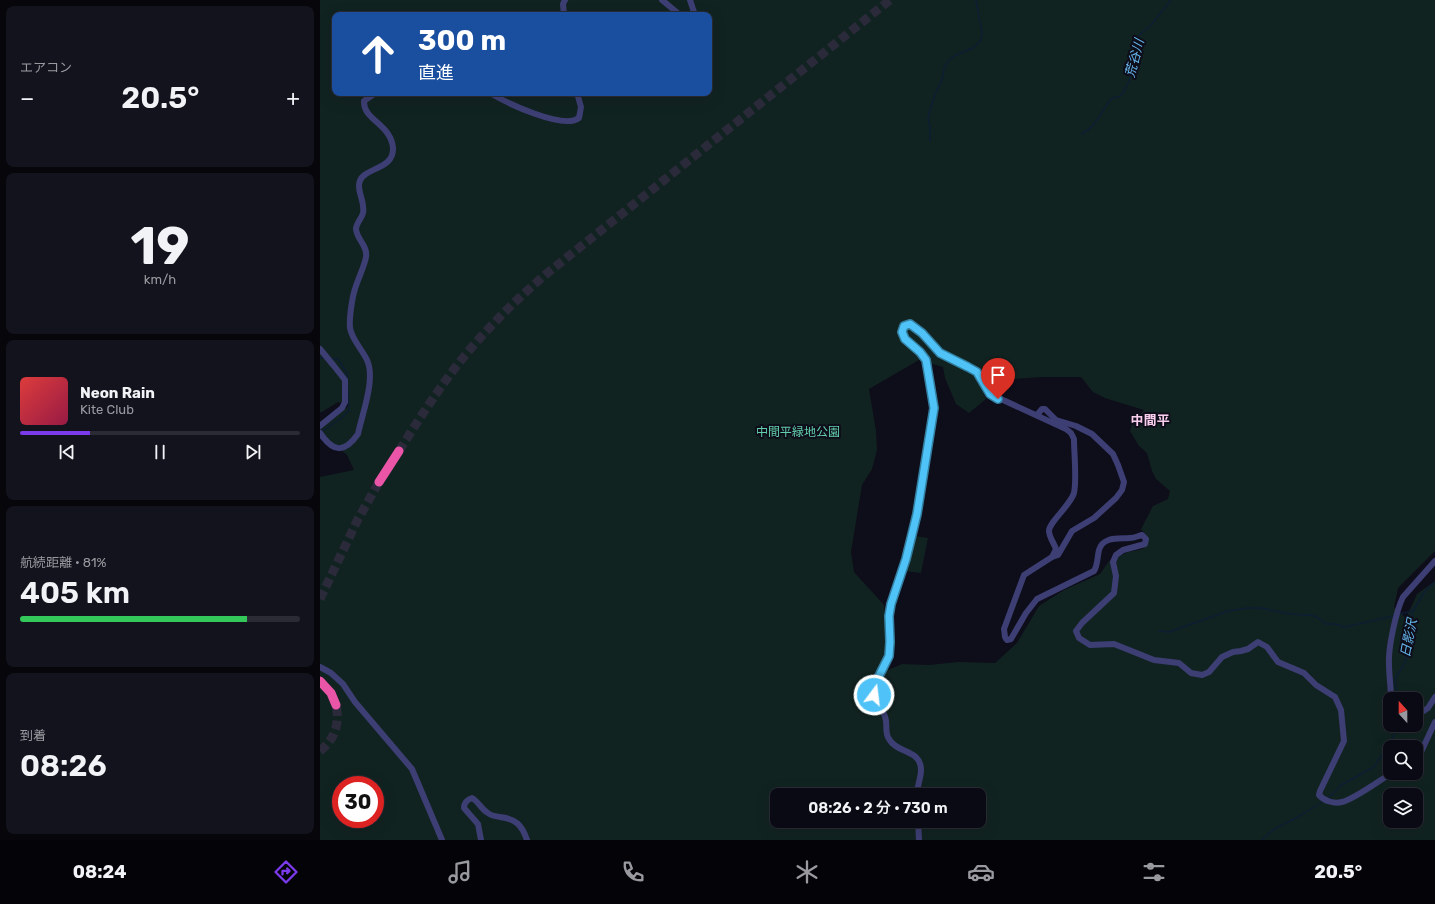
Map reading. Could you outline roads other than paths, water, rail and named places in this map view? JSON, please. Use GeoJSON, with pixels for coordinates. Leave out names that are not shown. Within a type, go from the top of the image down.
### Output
{"type":"FeatureCollection","features":[{"type":"Feature","properties":{"kind":"highway"},"geometry":{"type":"LineString","coordinates":[[381,478],[397,453]]}},
{"type":"Feature","properties":{"kind":"highway"},"geometry":{"type":"LineString","coordinates":[[320,681],[331,693],[336,705]]}},
{"type":"Feature","properties":{"kind":"street"},"geometry":{"type":"LineString","coordinates":[[564,12],[563,4],[565,0]]}},
{"type":"Feature","properties":{"kind":"street"},"geometry":{"type":"LineString","coordinates":[[662,0],[676,12]]}},
{"type":"Feature","properties":{"kind":"street"},"geometry":{"type":"LineString","coordinates":[[690,0],[694,12]]}},
{"type":"Feature","properties":{"kind":"street"},"geometry":{"type":"LineString","coordinates":[[320,433],[324,440],[334,448],[348,445],[353,441],[358,434],[370,384],[368,361],[354,338],[350,328],[355,289],[366,258],[364,246],[357,234],[356,228],[363,213],[359,186],[360,180],[365,174],[390,161],[393,148],[388,132],[366,111],[364,101],[372,96]]}},
{"type":"Feature","properties":{"kind":"street"},"geometry":{"type":"LineString","coordinates":[[496,96],[533,113],[569,122],[579,118],[581,107],[578,96]]}},
{"type":"Feature","properties":{"kind":"street"},"geometry":{"type":"LineString","coordinates":[[917,788],[921,770],[917,758],[914,755],[893,745],[889,740],[886,733],[886,720],[874,695],[879,676],[889,656],[889,616],[891,604],[906,559],[922,491],[934,408],[926,360],[920,352],[905,339],[902,332],[904,326],[910,324],[916,327],[940,353],[977,372],[990,394],[1068,430],[1074,439],[1074,492],[1066,507],[1052,522],[1049,529],[1049,533],[1056,549],[1052,557]]}},
{"type":"Feature","properties":{"kind":"street"},"geometry":{"type":"LineString","coordinates":[[320,349],[344,380],[345,402],[342,408],[320,426]]}},
{"type":"Feature","properties":{"kind":"street"},"geometry":{"type":"LineString","coordinates":[[1037,415],[1045,409],[1056,420],[1076,426],[1092,434],[1113,454],[1124,482],[1122,490],[1116,498],[1094,518],[1072,531],[1058,555],[1029,571],[1022,577],[1004,630],[1004,637],[1006,640],[1012,639],[1026,613],[1037,599],[1094,571],[1098,560],[1099,550],[1104,542],[1113,538],[1130,538],[1142,535],[1146,539],[1145,544],[1123,550],[1116,555],[1113,562],[1116,576],[1114,593],[1082,623],[1076,631],[1079,638],[1090,646],[1114,644],[1154,660],[1179,663],[1191,673],[1202,675],[1209,672],[1222,657],[1233,652],[1248,649],[1258,642],[1261,643],[1267,647],[1278,662],[1304,674],[1316,685],[1335,697],[1340,706],[1344,741],[1319,795],[1332,803],[1343,802],[1383,778]]}},
{"type":"Feature","properties":{"kind":"street"},"geometry":{"type":"LineString","coordinates":[[1391,692],[1388,663],[1400,603],[1403,597],[1435,561]]}},
{"type":"Feature","properties":{"kind":"street"},"geometry":{"type":"LineString","coordinates":[[320,667],[331,672],[343,684],[355,702],[412,769],[442,840]]}},
{"type":"Feature","properties":{"kind":"street"},"geometry":{"type":"LineString","coordinates":[[1423,711],[1428,708],[1435,697]]}},
{"type":"Feature","properties":{"kind":"street"},"geometry":{"type":"LineString","coordinates":[[1423,748],[1435,722]]}},
{"type":"Feature","properties":{"kind":"street"},"geometry":{"type":"LineString","coordinates":[[481,840],[478,824],[464,808],[464,804],[467,800],[472,798],[477,801],[487,813],[508,818],[517,822],[527,840]]}},
{"type":"Feature","properties":{"kind":"street"},"geometry":{"type":"LineString","coordinates":[[918,828],[919,840]]}},
{"type":"Feature","properties":{"kind":"waterway"},"geometry":{"type":"LineString","coordinates":[[930,141],[928,117],[934,97],[943,77],[944,68],[949,60],[956,55],[973,48],[981,40],[982,33],[976,0]]}},
{"type":"Feature","properties":{"kind":"waterway","name":"荒谷川"},"geometry":{"type":"LineString","coordinates":[[1082,134],[1091,127],[1108,102],[1112,98],[1119,97],[1123,93],[1132,72],[1132,57],[1138,36],[1151,25],[1171,0]]}},
{"type":"Feature","properties":{"kind":"waterway"},"geometry":{"type":"LineString","coordinates":[[320,358],[325,358]]}},
{"type":"Feature","properties":{"kind":"waterway"},"geometry":{"type":"LineString","coordinates":[[321,432],[343,417],[349,410],[347,373],[338,359],[331,359]]}},
{"type":"Feature","properties":{"kind":"waterway","name":"日影沢"},"geometry":{"type":"LineString","coordinates":[[1396,692],[1395,679],[1406,660],[1406,645],[1410,634],[1413,611],[1425,591],[1435,582]]}},
{"type":"Feature","properties":{"kind":"waterway"},"geometry":{"type":"LineString","coordinates":[[1159,631],[1169,632],[1228,611],[1247,608],[1261,608],[1284,613],[1311,615],[1317,617],[1326,624],[1335,624],[1345,627],[1393,616]]}},
{"type":"Feature","properties":{"kind":"waterway"},"geometry":{"type":"LineString","coordinates":[[1399,614],[1413,611]]}},
{"type":"Feature","properties":{"kind":"waterway","name":"日影沢"},"geometry":{"type":"LineString","coordinates":[[1329,798],[1341,785],[1374,767],[1396,732]]}},
{"type":"Feature","properties":{"kind":"waterway","name":"日影沢"},"geometry":{"type":"LineString","coordinates":[[1262,840],[1277,828],[1322,802]]}},
{"type":"Feature","properties":{"kind":"tunnel"},"geometry":{"type":"LineString","coordinates":[[399,451],[431,401],[462,359],[484,333],[520,297],[545,275],[890,0]]}},
{"type":"Feature","properties":{"kind":"tunnel"},"geometry":{"type":"LineString","coordinates":[[320,599],[357,521],[379,482]]}},
{"type":"Feature","properties":{"kind":"tunnel"},"geometry":{"type":"LineString","coordinates":[[320,751],[333,736],[335,731],[337,725],[336,705]]}},
{"type":"Feature","properties":{"kind":"district","name":"中間平"},"geometry":{"type":"Point","coordinates":[1150,420]}},
{"type":"Feature","properties":{"kind":"park label","name":"中間平緑地公園"},"geometry":{"type":"Point","coordinates":[798,432]}}]}
